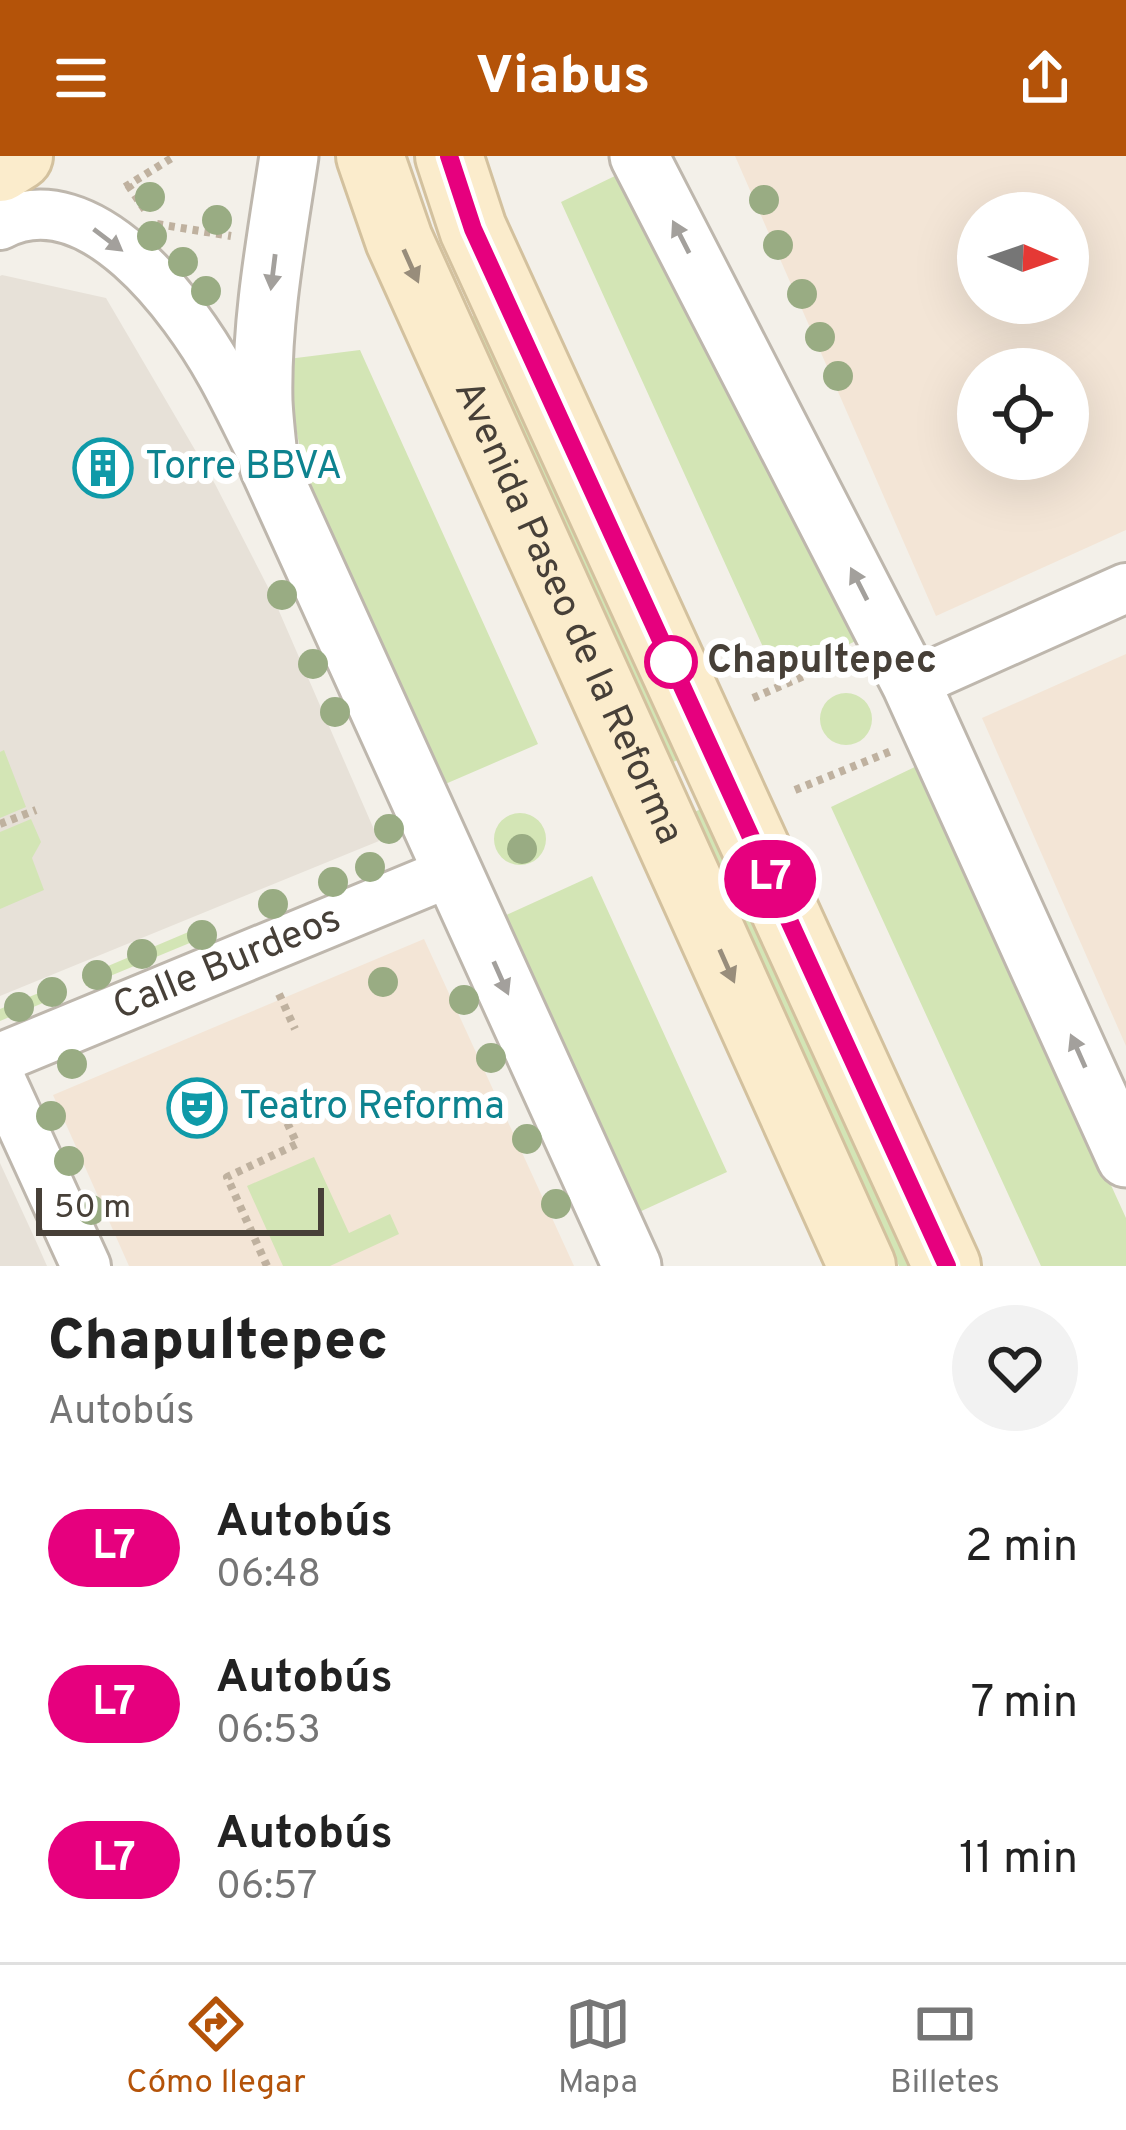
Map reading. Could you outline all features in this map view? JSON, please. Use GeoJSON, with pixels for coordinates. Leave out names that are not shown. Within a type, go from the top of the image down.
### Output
{"type":"FeatureCollection","features":[{"type":"Feature","properties":{"kind":"main road"},"geometry":{"type":"LineString","coordinates":[[0,168],[19,156]]}},
{"type":"Feature","properties":{"kind":"main road","name":"Avenida Paseo de la Reforma"},"geometry":{"type":"LineString","coordinates":[[370,156],[399,240],[862,1266]]}},
{"type":"Feature","properties":{"kind":"main road","name":"Avenida Paseo de la Reforma"},"geometry":{"type":"LineString","coordinates":[[449,156],[473,229],[946,1266]]}},
{"type":"Feature","properties":{"kind":"street"},"geometry":{"type":"LineString","coordinates":[[269,467],[264,365],[289,156]]}},
{"type":"Feature","properties":{"kind":"street"},"geometry":{"type":"LineString","coordinates":[[639,156],[911,684],[1126,1158]]}},
{"type":"Feature","properties":{"kind":"street"},"geometry":{"type":"LineString","coordinates":[[0,225],[22,216],[47,214],[72,219],[112,240],[191,325],[222,374],[269,467],[632,1266]]}},
{"type":"Feature","properties":{"kind":"street"},"geometry":{"type":"LineString","coordinates":[[911,684],[1126,587]]}},
{"type":"Feature","properties":{"kind":"street","name":"Calle Burdeos"},"geometry":{"type":"LineString","coordinates":[[0,1058],[453,871]]}},
{"type":"Feature","properties":{"kind":"street"},"geometry":{"type":"LineString","coordinates":[[0,1078],[86,1266]]}},
{"type":"Feature","properties":{"kind":"path"},"geometry":{"type":"LineString","coordinates":[[116,192],[175,156]]}},
{"type":"Feature","properties":{"kind":"path"},"geometry":{"type":"LineString","coordinates":[[128,185],[154,224],[243,238]]}},
{"type":"Feature","properties":{"kind":"path"},"geometry":{"type":"LineString","coordinates":[[753,698],[849,657]]}},
{"type":"Feature","properties":{"kind":"path"},"geometry":{"type":"LineString","coordinates":[[795,790],[912,742]]}},
{"type":"Feature","properties":{"kind":"path"},"geometry":{"type":"LineString","coordinates":[[0,824],[36,810]]}},
{"type":"Feature","properties":{"kind":"path"},"geometry":{"type":"LineString","coordinates":[[279,994],[295,1029]]}},
{"type":"Feature","properties":{"kind":"path"},"geometry":{"type":"LineString","coordinates":[[267,1266],[227,1177],[297,1144],[279,1105]]}},
{"type":"Feature","properties":{"kind":"shaded area"},"geometry":{"type":"Polygon","coordinates":[[[735,156],[1126,156],[1126,530],[936,616],[735,156]]]}},
{"type":"Feature","properties":{"kind":"shaded area"},"geometry":{"type":"Polygon","coordinates":[[[0,276],[106,298],[215,484],[272,595],[379,841],[0,996],[0,276]]]}},
{"type":"Feature","properties":{"kind":"shaded area"},"geometry":{"type":"Polygon","coordinates":[[[1126,654],[1126,1046],[982,718],[1126,654]]]}},
{"type":"Feature","properties":{"kind":"shaded area"},"geometry":{"type":"Polygon","coordinates":[[[424,939],[574,1266],[129,1266],[53,1095],[424,939]]]}},
{"type":"Feature","properties":{"kind":"shaded area"},"geometry":{"type":"Polygon","coordinates":[[[0,1163],[35,1239],[47,1266],[0,1266],[0,1163]]]}},
{"type":"Feature","properties":{"kind":"green space"},"geometry":{"type":"Polygon","coordinates":[[[619,174],[860,639],[777,678],[561,202],[619,174]]]}},
{"type":"Feature","properties":{"kind":"green space"},"geometry":{"type":"Polygon","coordinates":[[[479,314],[680,759],[671,763],[469,318],[479,314]]]}},
{"type":"Feature","properties":{"kind":"green space"},"geometry":{"type":"Polygon","coordinates":[[[360,350],[538,744],[443,785],[317,507],[297,434],[288,359],[360,350]]]}},
{"type":"Feature","properties":{"kind":"green space"},"geometry":{"type":"Polygon","coordinates":[[[846,693],[864,701],[872,719],[864,737],[846,745],[828,737],[820,719],[828,701],[846,693]]]}},
{"type":"Feature","properties":{"kind":"green space"},"geometry":{"type":"Polygon","coordinates":[[[4,750],[26,807],[0,818],[0,752],[4,750]]]}},
{"type":"Feature","properties":{"kind":"green space"},"geometry":{"type":"Polygon","coordinates":[[[919,765],[1126,1218],[1126,1266],[1041,1266],[831,807],[919,765]]]}},
{"type":"Feature","properties":{"kind":"green space"},"geometry":{"type":"Polygon","coordinates":[[[701,809],[910,1266],[899,1266],[692,813],[701,809]]]}},
{"type":"Feature","properties":{"kind":"green space"},"geometry":{"type":"Polygon","coordinates":[[[520,813],[538,821],[546,839],[538,857],[520,865],[502,857],[494,839],[502,821],[520,813]]]}},
{"type":"Feature","properties":{"kind":"green space"},"geometry":{"type":"Polygon","coordinates":[[[31,819],[41,842],[32,858],[44,890],[0,909],[0,832],[31,819]]]}},
{"type":"Feature","properties":{"kind":"green space"},"geometry":{"type":"Polygon","coordinates":[[[592,876],[727,1172],[637,1213],[502,917],[592,876]]]}},
{"type":"Feature","properties":{"kind":"green space"},"geometry":{"type":"Polygon","coordinates":[[[205,925],[209,935],[86,986],[82,977],[205,925]]]}},
{"type":"Feature","properties":{"kind":"green space"},"geometry":{"type":"Polygon","coordinates":[[[58,985],[62,995],[0,1021],[0,1009],[58,985]]]}},
{"type":"Feature","properties":{"kind":"green space"},"geometry":{"type":"Polygon","coordinates":[[[314,1157],[349,1233],[390,1214],[399,1234],[330,1266],[283,1266],[247,1186],[314,1157]]]}},
{"type":"Feature","properties":{"kind":"bus line","name":"L7"},"geometry":{"type":"LineString","coordinates":[[449,156],[473,229],[947,1266]]}},
{"type":"Feature","properties":{"kind":"place","name":"Torre BBVA"},"geometry":{"type":"Point","coordinates":[103,468]}},
{"type":"Feature","properties":{"kind":"place","name":"Chapultepec"},"geometry":{"type":"Point","coordinates":[671,662]}},
{"type":"Feature","properties":{"kind":"place","name":"Teatro Reforma"},"geometry":{"type":"Point","coordinates":[197,1108]}}]}
